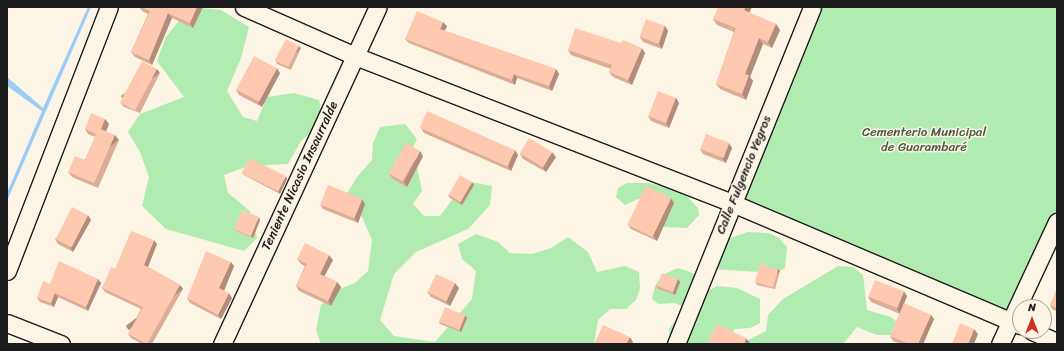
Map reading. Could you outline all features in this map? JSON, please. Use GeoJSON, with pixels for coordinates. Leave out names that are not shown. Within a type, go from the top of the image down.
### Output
{"type":"FeatureCollection","features":[{"type":"Feature","properties":{"kind":"street"},"geometry":{"type":"LineString","coordinates":[[7,270],[109,7]]}},
{"type":"Feature","properties":{"kind":"street"},"geometry":{"type":"LineString","coordinates":[[244,7],[355,56],[732,203],[1012,321]]}},
{"type":"Feature","properties":{"kind":"street","name":"Teniente Nicasio Insaurralde"},"geometry":{"type":"LineString","coordinates":[[222,344],[378,7]]}},
{"type":"Feature","properties":{"kind":"street","name":"Calle Fulgencio Yegros"},"geometry":{"type":"LineString","coordinates":[[676,344],[812,7]]}},
{"type":"Feature","properties":{"kind":"street"},"geometry":{"type":"LineString","coordinates":[[1026,299],[1057,222]]}},
{"type":"Feature","properties":{"kind":"street"},"geometry":{"type":"LineString","coordinates":[[7,322],[61,344]]}},
{"type":"Feature","properties":{"kind":"street"},"geometry":{"type":"LineString","coordinates":[[1000,344],[1012,328]]}},
{"type":"Feature","properties":{"kind":"green space","name":"Cementerio Municipal de Guarambaré"},"geometry":{"type":"Polygon","coordinates":[[[816,7],[1057,7],[1057,220],[1021,299],[1012,299],[1011,321],[732,203],[816,7]]]}},
{"type":"Feature","properties":{"kind":"green space"},"geometry":{"type":"Polygon","coordinates":[[[201,8],[221,10],[249,27],[241,58],[227,91],[243,117],[257,121],[267,97],[294,93],[319,100],[323,122],[301,141],[288,164],[248,166],[224,175],[228,193],[250,211],[257,238],[244,251],[166,229],[142,206],[149,177],[140,152],[128,132],[140,114],[184,97],[157,61],[166,37],[182,17],[201,8]]]}},
{"type":"Feature","properties":{"kind":"green space"},"geometry":{"type":"Polygon","coordinates":[[[405,124],[417,139],[409,155],[417,167],[422,191],[413,204],[424,216],[440,216],[466,181],[492,186],[490,205],[468,229],[416,252],[394,274],[380,320],[394,336],[435,342],[472,299],[476,271],[462,259],[458,244],[476,234],[498,242],[510,253],[532,254],[551,248],[568,237],[588,252],[597,272],[625,266],[639,272],[640,288],[636,300],[626,309],[610,309],[598,320],[594,344],[321,344],[316,330],[321,305],[334,291],[355,283],[368,271],[372,240],[362,217],[345,197],[357,177],[372,160],[373,143],[380,127],[405,124]]]}},
{"type":"Feature","properties":{"kind":"green space"},"geometry":{"type":"Polygon","coordinates":[[[627,183],[648,183],[682,191],[698,208],[699,215],[687,228],[664,227],[649,200],[638,199],[625,205],[616,197],[618,188],[627,183]]]}},
{"type":"Feature","properties":{"kind":"green space"},"geometry":{"type":"Polygon","coordinates":[[[748,232],[768,233],[778,237],[787,247],[785,268],[775,273],[712,269],[719,244],[730,238],[748,232]]]}},
{"type":"Feature","properties":{"kind":"green space"},"geometry":{"type":"Polygon","coordinates":[[[838,266],[853,267],[863,275],[867,310],[891,317],[900,325],[897,335],[877,335],[857,327],[843,344],[741,344],[766,331],[768,315],[783,299],[838,266]]]}},
{"type":"Feature","properties":{"kind":"green space"},"geometry":{"type":"Polygon","coordinates":[[[678,268],[693,273],[697,288],[706,292],[717,286],[737,288],[760,299],[760,323],[750,328],[735,329],[722,344],[670,344],[669,329],[685,307],[674,303],[659,304],[652,299],[655,286],[662,275],[678,268]]]}},
{"type":"Feature","properties":{"kind":"water"},"geometry":{"type":"Polygon","coordinates":[[[88,7],[91,7],[7,201],[7,193],[42,111],[7,86],[7,77],[43,108],[88,7]]]}},
{"type":"Feature","properties":{"kind":"building"},"geometry":{"type":"Polygon","coordinates":[[[141,7],[197,7],[190,23],[168,13],[149,60],[131,52],[150,11],[141,7]]]}},
{"type":"Feature","properties":{"kind":"building"},"geometry":{"type":"Polygon","coordinates":[[[718,7],[745,7],[744,10],[776,24],[768,42],[759,38],[745,74],[749,75],[742,94],[716,84],[736,28],[713,19],[718,7]]]}},
{"type":"Feature","properties":{"kind":"building"},"geometry":{"type":"Polygon","coordinates":[[[417,11],[443,22],[440,29],[556,69],[549,86],[514,74],[512,80],[405,39],[417,11]]]}},
{"type":"Feature","properties":{"kind":"building"},"geometry":{"type":"Polygon","coordinates":[[[646,19],[665,26],[658,44],[640,37],[646,19]]]}},
{"type":"Feature","properties":{"kind":"building"},"geometry":{"type":"Polygon","coordinates":[[[575,28],[621,43],[623,40],[642,48],[628,80],[609,72],[612,65],[568,50],[575,28]]]}},
{"type":"Feature","properties":{"kind":"building"},"geometry":{"type":"Polygon","coordinates":[[[286,39],[299,46],[288,67],[275,60],[286,39]]]}},
{"type":"Feature","properties":{"kind":"building"},"geometry":{"type":"Polygon","coordinates":[[[254,56],[277,68],[259,102],[236,90],[254,56]]]}},
{"type":"Feature","properties":{"kind":"building"},"geometry":{"type":"Polygon","coordinates":[[[142,61],[157,69],[135,110],[120,102],[142,61]]]}},
{"type":"Feature","properties":{"kind":"building"},"geometry":{"type":"Polygon","coordinates":[[[658,91],[676,98],[666,123],[648,116],[658,91]]]}},
{"type":"Feature","properties":{"kind":"building"},"geometry":{"type":"Polygon","coordinates":[[[427,111],[515,150],[507,166],[420,127],[427,111]]]}},
{"type":"Feature","properties":{"kind":"building"},"geometry":{"type":"Polygon","coordinates":[[[91,113],[105,119],[101,129],[115,135],[94,183],[68,172],[75,156],[85,160],[96,134],[85,129],[91,113]]]}},
{"type":"Feature","properties":{"kind":"building"},"geometry":{"type":"Polygon","coordinates":[[[706,134],[729,143],[724,158],[700,149],[706,134]]]}},
{"type":"Feature","properties":{"kind":"building"},"geometry":{"type":"Polygon","coordinates":[[[529,138],[552,152],[543,167],[520,153],[529,138]]]}},
{"type":"Feature","properties":{"kind":"building"},"geometry":{"type":"Polygon","coordinates":[[[406,143],[420,151],[402,181],[388,173],[406,143]]]}},
{"type":"Feature","properties":{"kind":"building"},"geometry":{"type":"Polygon","coordinates":[[[249,158],[286,176],[278,191],[242,173],[249,158]]]}},
{"type":"Feature","properties":{"kind":"building"},"geometry":{"type":"Polygon","coordinates":[[[460,175],[472,182],[461,202],[448,195],[460,175]]]}},
{"type":"Feature","properties":{"kind":"building"},"geometry":{"type":"Polygon","coordinates":[[[328,185],[362,199],[354,218],[320,204],[328,185]]]}},
{"type":"Feature","properties":{"kind":"building"},"geometry":{"type":"Polygon","coordinates":[[[646,186],[671,198],[652,237],[627,225],[646,186]]]}},
{"type":"Feature","properties":{"kind":"building"},"geometry":{"type":"Polygon","coordinates":[[[72,207],[88,215],[72,247],[56,239],[72,207]]]}},
{"type":"Feature","properties":{"kind":"building"},"geometry":{"type":"Polygon","coordinates":[[[242,210],[259,217],[251,236],[234,229],[242,210]]]}},
{"type":"Feature","properties":{"kind":"building"},"geometry":{"type":"Polygon","coordinates":[[[131,231],[154,240],[144,265],[180,285],[147,344],[128,334],[143,307],[102,288],[111,267],[115,269],[131,231]]]}},
{"type":"Feature","properties":{"kind":"building"},"geometry":{"type":"Polygon","coordinates":[[[305,243],[329,255],[320,274],[337,282],[328,301],[296,286],[307,264],[297,259],[305,243]]]}},
{"type":"Feature","properties":{"kind":"building"},"geometry":{"type":"Polygon","coordinates":[[[206,251],[231,262],[219,288],[229,293],[218,315],[187,298],[206,251]]]}},
{"type":"Feature","properties":{"kind":"building"},"geometry":{"type":"Polygon","coordinates":[[[59,261],[98,279],[86,307],[55,293],[51,303],[37,298],[43,281],[50,284],[59,261]]]}},
{"type":"Feature","properties":{"kind":"building"},"geometry":{"type":"Polygon","coordinates":[[[760,264],[778,269],[773,288],[755,282],[760,264]]]}},
{"type":"Feature","properties":{"kind":"building"},"geometry":{"type":"Polygon","coordinates":[[[662,273],[678,279],[673,292],[657,286],[662,273]]]}},
{"type":"Feature","properties":{"kind":"building"},"geometry":{"type":"Polygon","coordinates":[[[436,274],[455,283],[447,301],[428,292],[436,274]]]}},
{"type":"Feature","properties":{"kind":"building"},"geometry":{"type":"Polygon","coordinates":[[[875,280],[904,291],[897,308],[869,297],[875,280]]]}},
{"type":"Feature","properties":{"kind":"building"},"geometry":{"type":"Polygon","coordinates":[[[1057,289],[1057,308],[1052,306],[1052,300],[1057,289]]]}},
{"type":"Feature","properties":{"kind":"building"},"geometry":{"type":"Polygon","coordinates":[[[904,303],[931,315],[918,344],[909,344],[890,336],[904,303]]]}},
{"type":"Feature","properties":{"kind":"building"},"geometry":{"type":"Polygon","coordinates":[[[445,307],[465,315],[459,330],[439,322],[445,307]]]}},
{"type":"Feature","properties":{"kind":"building"},"geometry":{"type":"Polygon","coordinates":[[[960,323],[974,329],[968,344],[952,344],[960,323]]]}},
{"type":"Feature","properties":{"kind":"building"},"geometry":{"type":"Polygon","coordinates":[[[717,324],[746,338],[744,344],[707,344],[717,324]]]}},
{"type":"Feature","properties":{"kind":"building"},"geometry":{"type":"Polygon","coordinates":[[[603,325],[630,337],[626,344],[594,344],[603,325]]]}}]}
